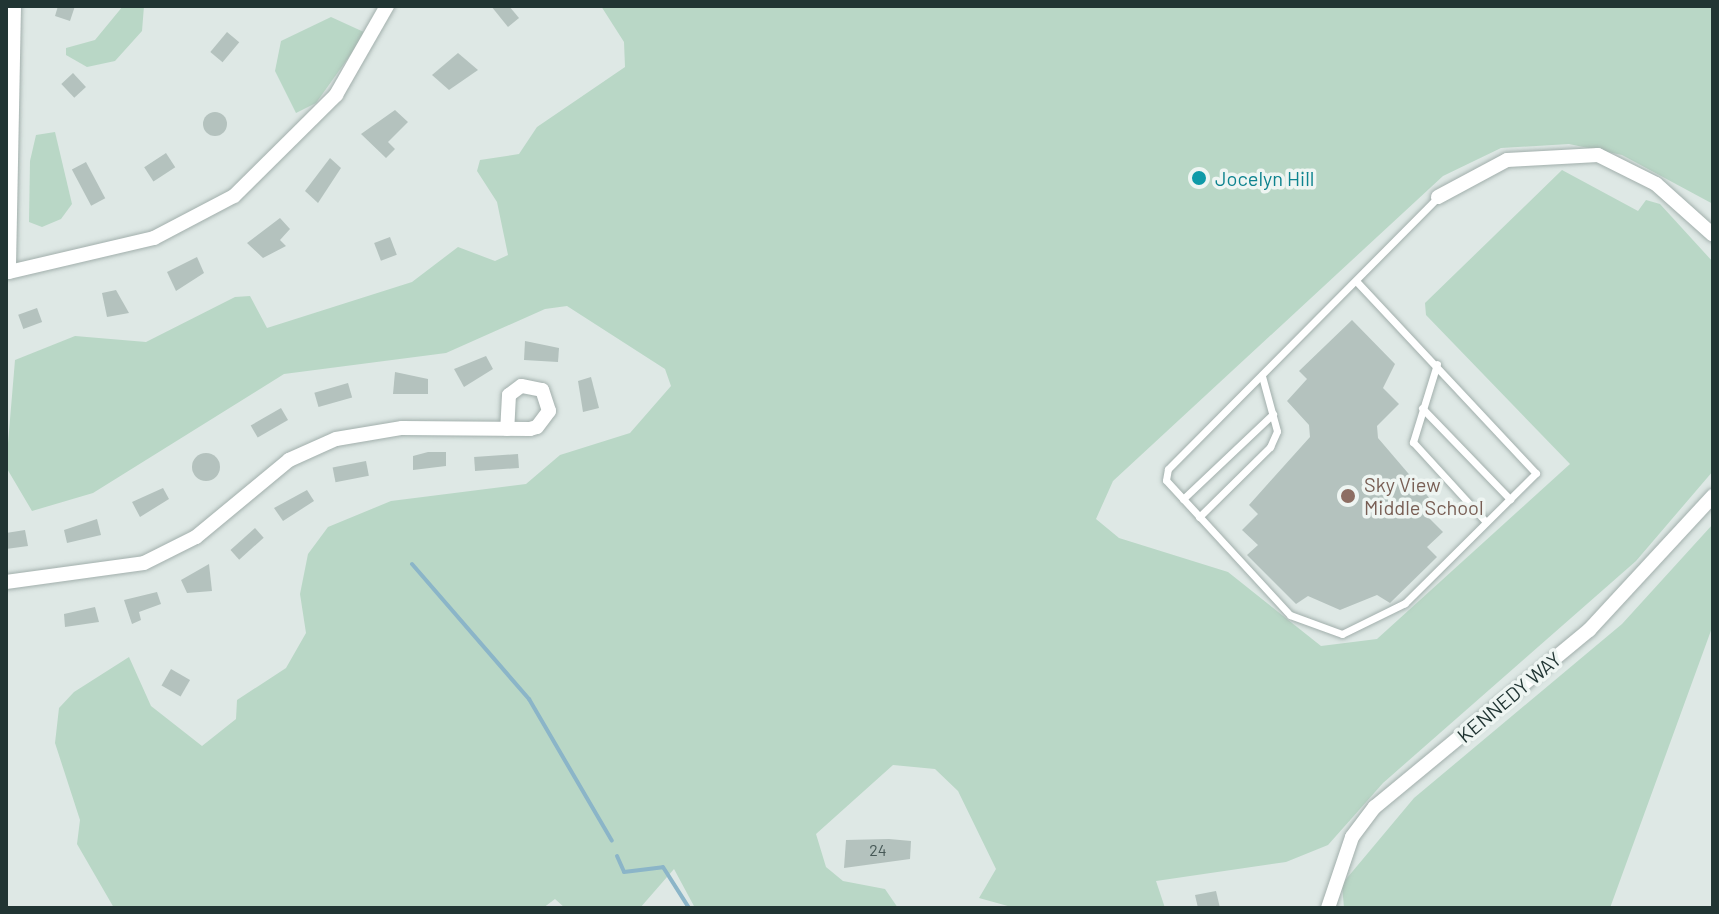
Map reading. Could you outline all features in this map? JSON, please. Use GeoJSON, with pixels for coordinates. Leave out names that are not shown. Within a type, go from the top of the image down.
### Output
{"type":"FeatureCollection","features":[{"type":"Feature","properties":{"kind":"street"},"geometry":{"type":"LineString","coordinates":[[14,6],[8,273],[154,238],[234,196],[336,95],[387,6]]}},
{"type":"Feature","properties":{"kind":"street"},"geometry":{"type":"LineString","coordinates":[[1438,197],[1507,160],[1598,155],[1656,184],[1713,235]]}},
{"type":"Feature","properties":{"kind":"street"},"geometry":{"type":"LineString","coordinates":[[6,582],[144,563],[196,537],[289,460],[336,439],[402,428],[507,429]]}},
{"type":"Feature","properties":{"kind":"street","name":"KENNEDY WAY"},"geometry":{"type":"LineString","coordinates":[[1328,908],[1352,837],[1375,807],[1589,630],[1713,496]]}},
{"type":"Feature","properties":{"kind":"lane"},"geometry":{"type":"LineString","coordinates":[[1357,282],[1532,462],[1536,473],[1405,603],[1342,634],[1290,615],[1166,480],[1168,469],[1438,197]]}},
{"type":"Feature","properties":{"kind":"lane"},"geometry":{"type":"LineString","coordinates":[[1437,364],[1414,425],[1419,454],[1486,522]]}},
{"type":"Feature","properties":{"kind":"lane"},"geometry":{"type":"LineString","coordinates":[[1199,517],[1270,447],[1273,414],[1262,376]]}},
{"type":"Feature","properties":{"kind":"lane"},"geometry":{"type":"LineString","coordinates":[[1422,408],[1510,499]]}},
{"type":"Feature","properties":{"kind":"lane"},"geometry":{"type":"LineString","coordinates":[[1183,499],[1273,414]]}},
{"type":"Feature","properties":{"kind":"green space"},"geometry":{"type":"Polygon","coordinates":[[[123,6],[144,6],[142,31],[115,61],[87,67],[66,55],[66,48],[95,40],[123,6]]]}},
{"type":"Feature","properties":{"kind":"green space"},"geometry":{"type":"Polygon","coordinates":[[[601,6],[1713,6],[1713,204],[1622,155],[1569,144],[1501,148],[1443,176],[1113,481],[1096,519],[1119,538],[1228,572],[1321,646],[1377,639],[1570,464],[1426,315],[1425,303],[1562,170],[1638,211],[1646,200],[1660,204],[1713,262],[1713,471],[1636,561],[1383,783],[1328,845],[1286,862],[1156,881],[1165,908],[1015,908],[979,898],[996,869],[958,791],[935,769],[893,765],[816,834],[826,867],[843,881],[885,889],[898,908],[695,908],[674,869],[640,908],[565,908],[555,899],[543,908],[114,908],[77,844],[80,820],[55,743],[59,708],[74,692],[129,657],[151,706],[202,746],[236,719],[237,700],[286,668],[306,633],[300,594],[308,554],[328,527],[391,501],[526,484],[560,455],[630,433],[671,386],[665,369],[567,306],[545,309],[446,353],[284,374],[93,493],[32,511],[6,467],[15,360],[75,336],[146,342],[235,297],[250,296],[267,328],[412,282],[458,247],[495,261],[508,255],[497,202],[477,171],[480,160],[519,154],[537,127],[625,67],[624,42],[601,6]]]}},
{"type":"Feature","properties":{"kind":"green space"},"geometry":{"type":"Polygon","coordinates":[[[331,17],[366,33],[316,103],[296,113],[275,71],[281,41],[331,17]]]}},
{"type":"Feature","properties":{"kind":"green space"},"geometry":{"type":"Polygon","coordinates":[[[55,132],[72,204],[61,219],[42,227],[29,222],[30,161],[36,135],[55,132]]]}},
{"type":"Feature","properties":{"kind":"green space"},"geometry":{"type":"Polygon","coordinates":[[[1713,524],[1713,625],[1610,908],[1344,908],[1342,884],[1414,798],[1622,624],[1713,524]]]}},
{"type":"Feature","properties":{"kind":"building"},"geometry":{"type":"Polygon","coordinates":[[[58,6],[75,6],[70,21],[55,16],[58,6]]]}},
{"type":"Feature","properties":{"kind":"building"},"geometry":{"type":"Polygon","coordinates":[[[491,6],[509,6],[519,18],[508,27],[491,6]]]}},
{"type":"Feature","properties":{"kind":"building"},"geometry":{"type":"Polygon","coordinates":[[[227,32],[239,42],[223,62],[210,52],[227,32]]]}},
{"type":"Feature","properties":{"kind":"building"},"geometry":{"type":"Polygon","coordinates":[[[458,53],[478,70],[449,90],[432,75],[458,53]]]}},
{"type":"Feature","properties":{"kind":"building"},"geometry":{"type":"Polygon","coordinates":[[[73,73],[86,87],[74,98],[61,84],[73,73]]]}},
{"type":"Feature","properties":{"kind":"building"},"geometry":{"type":"Polygon","coordinates":[[[395,110],[408,122],[388,142],[395,149],[386,158],[361,134],[395,110]]]}},
{"type":"Feature","properties":{"kind":"building"},"geometry":{"type":"Polygon","coordinates":[[[215,112],[224,115],[227,124],[224,133],[215,136],[206,133],[203,124],[206,115],[215,112]]]}},
{"type":"Feature","properties":{"kind":"building"},"geometry":{"type":"Polygon","coordinates":[[[166,153],[175,167],[153,181],[144,167],[166,153]]]}},
{"type":"Feature","properties":{"kind":"building"},"geometry":{"type":"Polygon","coordinates":[[[330,158],[341,168],[318,203],[305,191],[330,158]]]}},
{"type":"Feature","properties":{"kind":"building"},"geometry":{"type":"Polygon","coordinates":[[[86,162],[105,198],[91,206],[72,170],[86,162]]]}},
{"type":"Feature","properties":{"kind":"building"},"geometry":{"type":"Polygon","coordinates":[[[280,218],[290,229],[280,240],[286,246],[263,258],[247,243],[280,218]]]}},
{"type":"Feature","properties":{"kind":"building"},"geometry":{"type":"Polygon","coordinates":[[[390,237],[397,255],[381,261],[374,243],[390,237]]]}},
{"type":"Feature","properties":{"kind":"building"},"geometry":{"type":"Polygon","coordinates":[[[197,257],[204,273],[176,291],[167,272],[197,257]]]}},
{"type":"Feature","properties":{"kind":"building"},"geometry":{"type":"Polygon","coordinates":[[[116,290],[129,313],[107,317],[102,293],[116,290]]]}},
{"type":"Feature","properties":{"kind":"building"},"geometry":{"type":"Polygon","coordinates":[[[37,308],[42,322],[23,329],[18,315],[37,308]]]}},
{"type":"Feature","properties":{"kind":"building"},"geometry":{"type":"Polygon","coordinates":[[[1352,320],[1395,364],[1383,388],[1399,404],[1377,426],[1378,438],[1437,507],[1427,516],[1443,532],[1427,547],[1437,557],[1390,603],[1377,595],[1340,610],[1308,596],[1296,604],[1247,555],[1258,545],[1242,530],[1258,514],[1249,505],[1310,437],[1309,425],[1287,401],[1307,379],[1299,371],[1352,320]]]}},
{"type":"Feature","properties":{"kind":"building"},"geometry":{"type":"Polygon","coordinates":[[[525,341],[559,348],[558,362],[524,360],[525,341]]]}},
{"type":"Feature","properties":{"kind":"building"},"geometry":{"type":"Polygon","coordinates":[[[486,356],[493,369],[464,387],[454,369],[486,356]]]}},
{"type":"Feature","properties":{"kind":"building"},"geometry":{"type":"Polygon","coordinates":[[[395,372],[428,379],[428,394],[393,394],[395,372]]]}},
{"type":"Feature","properties":{"kind":"building"},"geometry":{"type":"Polygon","coordinates":[[[591,377],[599,408],[583,412],[578,381],[591,377]]]}},
{"type":"Feature","properties":{"kind":"building"},"geometry":{"type":"Polygon","coordinates":[[[348,383],[352,397],[318,407],[314,393],[348,383]]]}},
{"type":"Feature","properties":{"kind":"building"},"geometry":{"type":"Polygon","coordinates":[[[281,408],[288,420],[258,438],[251,426],[281,408]]]}},
{"type":"Feature","properties":{"kind":"building"},"geometry":{"type":"Polygon","coordinates":[[[446,452],[446,466],[413,470],[413,456],[446,452]]]}},
{"type":"Feature","properties":{"kind":"building"},"geometry":{"type":"Polygon","coordinates":[[[206,453],[216,457],[220,467],[216,477],[206,481],[196,477],[192,467],[196,457],[206,453]]]}},
{"type":"Feature","properties":{"kind":"building"},"geometry":{"type":"Polygon","coordinates":[[[518,454],[519,468],[475,471],[474,457],[518,454]]]}},
{"type":"Feature","properties":{"kind":"building"},"geometry":{"type":"Polygon","coordinates":[[[366,461],[369,476],[335,482],[333,467],[366,461]]]}},
{"type":"Feature","properties":{"kind":"building"},"geometry":{"type":"Polygon","coordinates":[[[163,488],[169,499],[140,517],[132,502],[163,488]]]}},
{"type":"Feature","properties":{"kind":"building"},"geometry":{"type":"Polygon","coordinates":[[[307,490],[314,501],[283,521],[274,508],[307,490]]]}},
{"type":"Feature","properties":{"kind":"building"},"geometry":{"type":"Polygon","coordinates":[[[97,519],[101,535],[67,543],[64,530],[97,519]]]}},
{"type":"Feature","properties":{"kind":"building"},"geometry":{"type":"Polygon","coordinates":[[[255,528],[264,538],[239,560],[230,550],[255,528]]]}},
{"type":"Feature","properties":{"kind":"building"},"geometry":{"type":"Polygon","coordinates":[[[25,530],[28,546],[6,549],[6,533],[25,530]]]}},
{"type":"Feature","properties":{"kind":"building"},"geometry":{"type":"Polygon","coordinates":[[[209,564],[212,591],[187,593],[181,580],[209,564]]]}},
{"type":"Feature","properties":{"kind":"building"},"geometry":{"type":"Polygon","coordinates":[[[157,592],[161,604],[139,612],[141,620],[132,624],[124,600],[157,592]]]}},
{"type":"Feature","properties":{"kind":"building"},"geometry":{"type":"Polygon","coordinates":[[[95,607],[99,622],[65,627],[64,614],[95,607]]]}},
{"type":"Feature","properties":{"kind":"building"},"geometry":{"type":"Polygon","coordinates":[[[171,669],[190,680],[181,696],[162,685],[171,669]]]}},
{"type":"Feature","properties":{"kind":"building"},"geometry":{"type":"Polygon","coordinates":[[[846,840],[911,841],[910,859],[844,868],[846,840]]]}},
{"type":"Feature","properties":{"kind":"building"},"geometry":{"type":"Polygon","coordinates":[[[1216,891],[1220,908],[1198,908],[1195,895],[1216,891]]]}},
{"type":"Feature","properties":{"kind":"waterway"},"geometry":{"type":"LineString","coordinates":[[412,564],[529,699],[612,841]]}},
{"type":"Feature","properties":{"kind":"waterway"},"geometry":{"type":"LineString","coordinates":[[617,856],[624,872],[663,867],[689,908]]}},
{"type":"Feature","properties":{"kind":"place","name":"Jocelyn Hill"},"geometry":{"type":"Point","coordinates":[1199,178]}},
{"type":"Feature","properties":{"kind":"place","name":"Sky View Middle School"},"geometry":{"type":"Point","coordinates":[1348,496]}}]}
